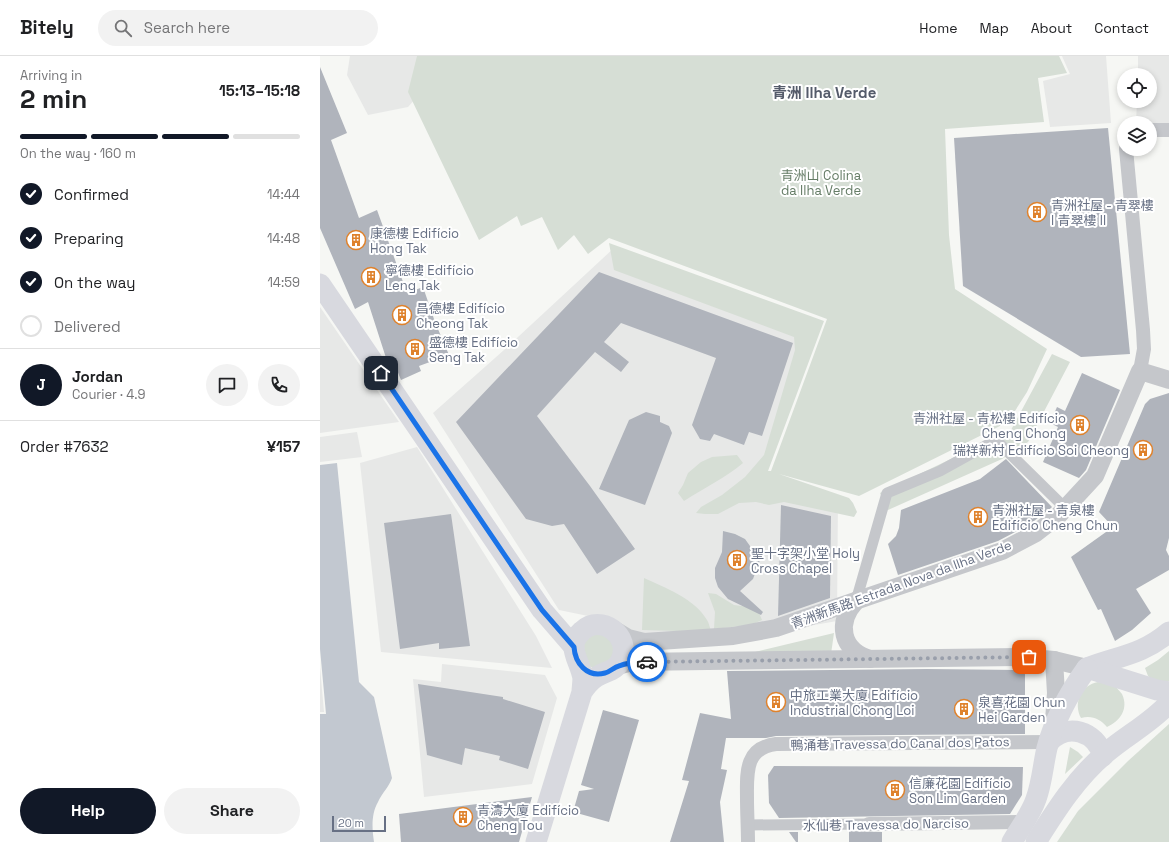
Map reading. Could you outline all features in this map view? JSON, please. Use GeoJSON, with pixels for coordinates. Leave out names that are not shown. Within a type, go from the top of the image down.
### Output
{"type":"FeatureCollection","features":[{"type":"Feature","properties":{"kind":"main road"},"geometry":{"type":"LineString","coordinates":[[320,284],[542,610],[575,654],[582,668],[588,672],[596,674],[610,670]]}},
{"type":"Feature","properties":{"kind":"main road"},"geometry":{"type":"LineString","coordinates":[[542,610],[556,621],[572,626],[589,626],[597,624],[606,625],[619,635],[623,643],[621,659],[610,670],[588,683],[582,692]]}},
{"type":"Feature","properties":{"kind":"main road"},"geometry":{"type":"LineString","coordinates":[[536,842],[582,692],[583,674],[575,654],[576,638],[581,631],[589,626]]}},
{"type":"Feature","properties":{"kind":"main road"},"geometry":{"type":"LineString","coordinates":[[1012,842],[1036,800],[1051,736],[1067,698],[1087,668],[1141,650],[1156,642],[1169,632]]}},
{"type":"Feature","properties":{"kind":"main road"},"geometry":{"type":"LineString","coordinates":[[1141,650],[1138,660],[1140,674],[1146,682],[1165,695]]}},
{"type":"Feature","properties":{"kind":"main road"},"geometry":{"type":"LineString","coordinates":[[1087,668],[1165,695]]}},
{"type":"Feature","properties":{"kind":"main road"},"geometry":{"type":"LineString","coordinates":[[1036,842],[1056,810],[1082,777],[1103,756],[1151,720],[1165,695]]}},
{"type":"Feature","properties":{"kind":"main road"},"geometry":{"type":"LineString","coordinates":[[1051,736],[1054,737],[1071,731],[1081,732],[1090,736],[1097,742],[1103,756]]}},
{"type":"Feature","properties":{"kind":"street"},"geometry":{"type":"LineString","coordinates":[[1157,130],[1169,130]]}},
{"type":"Feature","properties":{"kind":"street","name":"青洲新馬路 Estrada Nova da Ilha Verde"},"geometry":{"type":"LineString","coordinates":[[613,629],[628,638],[644,642],[733,636],[776,628],[1002,551],[1036,533],[1065,508],[1095,476],[1140,371],[1144,349],[1127,156]]}},
{"type":"Feature","properties":{"kind":"street"},"geometry":{"type":"LineString","coordinates":[[1140,371],[1169,380]]}},
{"type":"Feature","properties":{"kind":"street"},"geometry":{"type":"LineString","coordinates":[[871,659],[861,656],[853,649],[847,640],[844,630],[845,619],[849,609],[856,601],[887,493],[940,471],[996,440],[1065,508]]}},
{"type":"Feature","properties":{"kind":"street"},"geometry":{"type":"LineString","coordinates":[[610,670],[634,662],[1020,657],[1054,660],[1087,668]]}},
{"type":"Feature","properties":{"kind":"street"},"geometry":{"type":"LineString","coordinates":[[1051,736],[1056,693],[1054,660]]}},
{"type":"Feature","properties":{"kind":"street","name":"鴨涌巷 Travessa do Canal dos Patos"},"geometry":{"type":"LineString","coordinates":[[748,825],[747,773],[749,763],[754,755],[762,748],[776,744],[1051,736]]}},
{"type":"Feature","properties":{"kind":"street","name":"水仙巷 Travessa do Narciso"},"geometry":{"type":"LineString","coordinates":[[748,825],[1023,822]]}},
{"type":"Feature","properties":{"kind":"street"},"geometry":{"type":"LineString","coordinates":[[748,825],[748,842]]}},
{"type":"Feature","properties":{"kind":"shaded area"},"geometry":{"type":"Polygon","coordinates":[[[350,56],[433,56],[423,90],[408,107],[368,115],[347,75],[350,56]]]}},
{"type":"Feature","properties":{"kind":"shaded area"},"geometry":{"type":"Polygon","coordinates":[[[1062,56],[1106,56],[1111,123],[1050,127],[1043,81],[1070,74],[1062,56]]]}},
{"type":"Feature","properties":{"kind":"shaded area"},"geometry":{"type":"Polygon","coordinates":[[[1138,56],[1169,56],[1169,124],[1157,124],[1157,116],[1136,116],[1137,108],[1157,108],[1157,68],[1138,68],[1138,56]]]}},
{"type":"Feature","properties":{"kind":"shaded area"},"geometry":{"type":"Polygon","coordinates":[[[615,247],[814,323],[765,474],[838,497],[837,621],[780,631],[644,637],[588,616],[559,610],[433,413],[504,350],[615,247]]]}},
{"type":"Feature","properties":{"kind":"shaded area"},"geometry":{"type":"Polygon","coordinates":[[[320,307],[399,422],[320,433],[320,307]]]}},
{"type":"Feature","properties":{"kind":"shaded area"},"geometry":{"type":"Polygon","coordinates":[[[357,432],[362,457],[320,462],[320,437],[357,432]]]}},
{"type":"Feature","properties":{"kind":"shaded area"},"geometry":{"type":"Polygon","coordinates":[[[417,447],[536,636],[552,668],[381,652],[360,463],[417,447]]]}},
{"type":"Feature","properties":{"kind":"shaded area"},"geometry":{"type":"Polygon","coordinates":[[[337,463],[359,682],[374,697],[392,778],[374,811],[374,842],[320,842],[320,714],[326,714],[320,649],[320,465],[337,463]]]}},
{"type":"Feature","properties":{"kind":"shaded area"},"geometry":{"type":"Polygon","coordinates":[[[442,664],[545,675],[557,698],[532,784],[424,797],[413,679],[441,682],[442,664]]]}},
{"type":"Feature","properties":{"kind":"shaded area"},"geometry":{"type":"Polygon","coordinates":[[[320,667],[324,712],[320,712],[320,667]]]}},
{"type":"Feature","properties":{"kind":"green space","name":"青洲山 Colina da Ilha Verde"},"geometry":{"type":"Polygon","coordinates":[[[417,56],[1059,56],[1067,73],[1038,78],[1044,122],[945,129],[949,235],[955,289],[1047,349],[1027,392],[1008,422],[859,496],[779,474],[849,498],[857,512],[854,517],[784,502],[769,505],[756,502],[739,503],[718,514],[696,513],[701,507],[722,495],[745,477],[764,455],[795,350],[794,337],[614,270],[609,243],[824,321],[768,471],[771,471],[827,319],[609,238],[588,254],[574,235],[558,250],[542,217],[521,226],[517,216],[479,240],[408,92],[417,56]]]}},
{"type":"Feature","properties":{"kind":"green space"},"geometry":{"type":"Polygon","coordinates":[[[1052,354],[1070,362],[1028,442],[1002,459],[888,510],[880,493],[1011,430],[1052,354]]]}},
{"type":"Feature","properties":{"kind":"green space"},"geometry":{"type":"Polygon","coordinates":[[[737,455],[743,463],[722,478],[684,501],[678,493],[688,473],[701,462],[712,457],[737,455]]]}},
{"type":"Feature","properties":{"kind":"green space"},"geometry":{"type":"Polygon","coordinates":[[[644,578],[678,594],[695,606],[707,620],[711,632],[642,630],[644,578]]]}},
{"type":"Feature","properties":{"kind":"green space"},"geometry":{"type":"Polygon","coordinates":[[[708,593],[716,594],[734,605],[757,608],[762,620],[751,625],[714,629],[715,612],[708,593]]]}},
{"type":"Feature","properties":{"kind":"green space"},"geometry":{"type":"Polygon","coordinates":[[[589,632],[612,636],[615,659],[593,668],[587,665],[581,641],[589,632]]]}},
{"type":"Feature","properties":{"kind":"green space"},"geometry":{"type":"Polygon","coordinates":[[[834,633],[831,654],[755,652],[834,633]]]}},
{"type":"Feature","properties":{"kind":"green space"},"geometry":{"type":"Polygon","coordinates":[[[1169,651],[1169,681],[1167,683],[1154,682],[1148,676],[1145,668],[1169,651]]]}},
{"type":"Feature","properties":{"kind":"green space"},"geometry":{"type":"Polygon","coordinates":[[[1098,682],[1116,687],[1124,699],[1124,709],[1122,714],[1116,721],[1107,727],[1096,718],[1081,718],[1079,712],[1078,701],[1083,691],[1092,684],[1098,682]]]}},
{"type":"Feature","properties":{"kind":"green space"},"geometry":{"type":"Polygon","coordinates":[[[1169,724],[1169,842],[1057,842],[1078,811],[1128,761],[1169,724]]]}},
{"type":"Feature","properties":{"kind":"green space"},"geometry":{"type":"Polygon","coordinates":[[[1070,747],[1083,757],[1065,774],[1070,747]]]}},
{"type":"Feature","properties":{"kind":"building"},"geometry":{"type":"Polygon","coordinates":[[[320,67],[347,133],[331,140],[359,218],[377,210],[407,293],[423,287],[435,322],[449,355],[419,366],[421,371],[401,380],[393,360],[387,361],[368,302],[355,309],[320,228],[320,67]]]}},
{"type":"Feature","properties":{"kind":"building","name":"青洲社屋 - 青翠樓 I 青翠樓 II"},"geometry":{"type":"Polygon","coordinates":[[[1108,128],[1130,354],[1081,357],[963,286],[954,138],[1108,128]]]}},
{"type":"Feature","properties":{"kind":"building"},"geometry":{"type":"Polygon","coordinates":[[[599,272],[793,343],[762,436],[749,432],[744,445],[714,434],[710,441],[700,439],[692,425],[716,358],[621,323],[604,342],[629,362],[621,372],[595,352],[537,416],[635,549],[597,574],[564,524],[552,526],[526,519],[456,422],[599,272]]]}},
{"type":"Feature","properties":{"kind":"building","name":"青洲社屋 - 青松樓 Edifício Cheng Chong"},"geometry":{"type":"Polygon","coordinates":[[[1082,373],[1120,390],[1086,470],[1079,478],[1043,462],[1058,427],[1050,423],[1057,407],[1065,411],[1082,373]]]}},
{"type":"Feature","properties":{"kind":"building"},"geometry":{"type":"Polygon","coordinates":[[[1169,393],[1169,538],[1166,550],[1169,556],[1169,570],[1136,589],[1151,613],[1132,630],[1115,641],[1101,609],[1098,610],[1071,557],[1113,527],[1099,512],[1145,404],[1150,399],[1169,393]]]}},
{"type":"Feature","properties":{"kind":"building"},"geometry":{"type":"Polygon","coordinates":[[[646,412],[660,416],[660,422],[669,426],[672,433],[645,505],[599,489],[629,420],[646,412]]]}},
{"type":"Feature","properties":{"kind":"building","name":"青洲社屋 - 青泉樓 Edifício Cheng Chun"},"geometry":{"type":"Polygon","coordinates":[[[1006,459],[1052,507],[1030,524],[998,541],[898,575],[888,544],[896,536],[899,528],[901,510],[980,479],[1006,459]]]}},
{"type":"Feature","properties":{"kind":"building"},"geometry":{"type":"Polygon","coordinates":[[[781,505],[831,516],[830,598],[778,616],[781,505]]]}},
{"type":"Feature","properties":{"kind":"building"},"geometry":{"type":"Polygon","coordinates":[[[451,514],[470,646],[439,649],[439,643],[400,649],[384,523],[451,514]]]}},
{"type":"Feature","properties":{"kind":"building","name":"聖十字架小堂 Holy Cross Chapel"},"geometry":{"type":"Polygon","coordinates":[[[723,531],[735,534],[745,539],[760,560],[753,579],[740,591],[763,612],[761,615],[728,599],[718,587],[715,578],[715,568],[722,552],[723,531]]]}},
{"type":"Feature","properties":{"kind":"building"},"geometry":{"type":"Polygon","coordinates":[[[927,669],[1025,670],[1025,734],[776,736],[766,738],[726,738],[721,769],[727,770],[720,802],[724,842],[670,842],[689,781],[682,780],[700,713],[731,719],[727,671],[927,669]]]}},
{"type":"Feature","properties":{"kind":"building"},"geometry":{"type":"Polygon","coordinates":[[[418,684],[503,697],[503,699],[545,712],[528,769],[499,760],[500,756],[465,748],[462,765],[427,755],[418,684]]]}},
{"type":"Feature","properties":{"kind":"building"},"geometry":{"type":"Polygon","coordinates":[[[603,710],[639,720],[609,822],[573,812],[579,791],[594,789],[581,785],[603,710]]]}},
{"type":"Feature","properties":{"kind":"building","name":"信廉花園 Edifício Son Lim Garden"},"geometry":{"type":"Polygon","coordinates":[[[774,766],[1023,767],[1022,795],[1010,814],[779,818],[769,803],[768,775],[774,766]]]}},
{"type":"Feature","properties":{"kind":"building","name":"青濤大廈 Edifício Cheng Tou"},"geometry":{"type":"Polygon","coordinates":[[[532,797],[519,842],[401,842],[399,814],[532,797]]]}},
{"type":"Feature","properties":{"kind":"building"},"geometry":{"type":"Polygon","coordinates":[[[849,831],[882,832],[882,842],[849,842],[849,831]]]}},
{"type":"Feature","properties":{"kind":"building"},"geometry":{"type":"Polygon","coordinates":[[[789,832],[798,832],[798,842],[796,842],[789,832]]]}},
{"type":"Feature","properties":{"kind":"way so far"},"geometry":{"type":"LineString","coordinates":[[647,662],[1029,657]]}},
{"type":"Feature","properties":{"kind":"place","name":"青洲社屋 - 青翠樓 I 青翠樓 II"},"geometry":{"type":"Point","coordinates":[1037,212]}},
{"type":"Feature","properties":{"kind":"place","name":"康德樓 Edifício Hong Tak"},"geometry":{"type":"Point","coordinates":[356,240]}},
{"type":"Feature","properties":{"kind":"place","name":"寧德樓 Edifício Leng Tak"},"geometry":{"type":"Point","coordinates":[371,277]}},
{"type":"Feature","properties":{"kind":"place","name":"昌德樓 Edifício Cheong Tak"},"geometry":{"type":"Point","coordinates":[402,315]}},
{"type":"Feature","properties":{"kind":"place","name":"盛德樓 Edifício Seng Tak"},"geometry":{"type":"Point","coordinates":[415,349]}},
{"type":"Feature","properties":{"kind":"place","name":"青洲社屋 - 青松樓 Edifício Cheng Chong"},"geometry":{"type":"Point","coordinates":[1080,425]}},
{"type":"Feature","properties":{"kind":"place","name":"瑞祥新村 Edifício Soi Cheong"},"geometry":{"type":"Point","coordinates":[1143,450]}},
{"type":"Feature","properties":{"kind":"place","name":"青洲社屋 - 青泉樓 Edifício Cheng Chun"},"geometry":{"type":"Point","coordinates":[978,517]}},
{"type":"Feature","properties":{"kind":"place","name":"聖十字架小堂 Holy Cross Chapel"},"geometry":{"type":"Point","coordinates":[737,560]}},
{"type":"Feature","properties":{"kind":"place","name":"中旅工業大廈 Edifício Industrial Chong Loi"},"geometry":{"type":"Point","coordinates":[776,702]}},
{"type":"Feature","properties":{"kind":"place","name":"泉喜花園 Chun Hei Garden"},"geometry":{"type":"Point","coordinates":[964,709]}},
{"type":"Feature","properties":{"kind":"place","name":"信廉花園 Edifício Son Lim Garden"},"geometry":{"type":"Point","coordinates":[895,790]}},
{"type":"Feature","properties":{"kind":"place","name":"青濤大廈 Edifício Cheng Tou"},"geometry":{"type":"Point","coordinates":[463,817]}},
{"type":"Feature","properties":{"kind":"district","name":"青洲 Ilha Verde"},"geometry":{"type":"Point","coordinates":[824,93]}},
{"type":"Feature","properties":{"kind":"route"},"geometry":{"type":"LineString","coordinates":[[381,373],[542,610],[574,647],[574,654],[577,662],[582,668],[588,672],[604,674],[617,666],[634,662],[647,662]]}}]}
